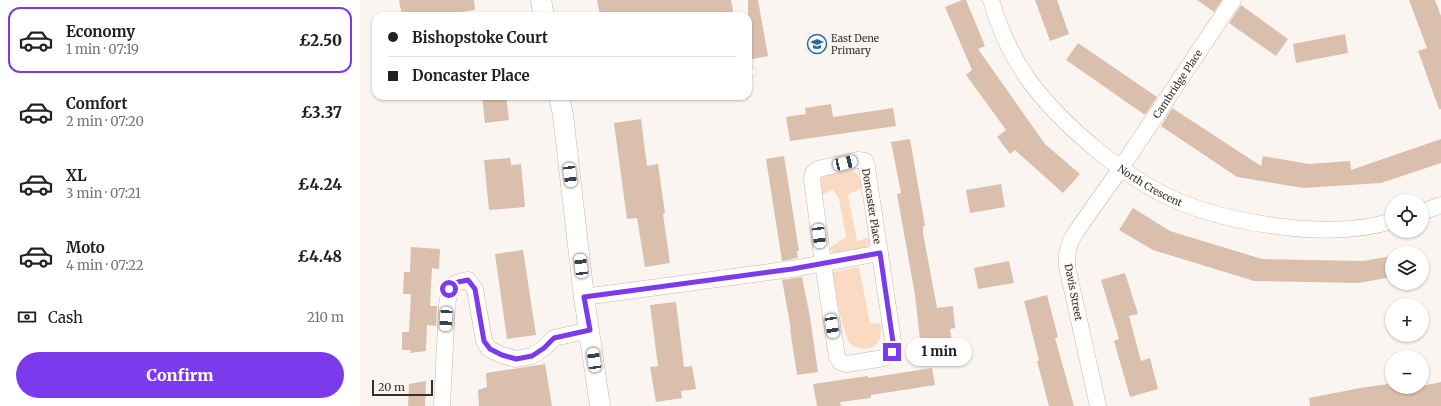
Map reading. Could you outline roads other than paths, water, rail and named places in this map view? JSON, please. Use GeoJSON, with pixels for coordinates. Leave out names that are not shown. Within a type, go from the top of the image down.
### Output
{"type":"FeatureCollection","features":[{"type":"Feature","properties":{"kind":"street"},"geometry":{"type":"LineString","coordinates":[[541,0],[543,12]]}},
{"type":"Feature","properties":{"kind":"street","name":"North Crescent"},"geometry":{"type":"LineString","coordinates":[[991,0],[998,25],[1011,51],[1028,79],[1052,108],[1085,140],[1138,180],[1180,202],[1210,213],[1252,223],[1319,230],[1356,228],[1385,222]]}},
{"type":"Feature","properties":{"kind":"street","name":"Cambridge Place"},"geometry":{"type":"LineString","coordinates":[[1121,168],[1233,0]]}},
{"type":"Feature","properties":{"kind":"street"},"geometry":{"type":"LineString","coordinates":[[560,100],[563,115],[584,297],[600,406]]}},
{"type":"Feature","properties":{"kind":"street","name":"Doncaster Place"},"geometry":{"type":"LineString","coordinates":[[858,160],[865,161],[893,342],[892,352],[884,358],[847,364],[840,362],[837,356],[823,264],[812,179],[813,173],[818,169],[858,160]]}},
{"type":"Feature","properties":{"kind":"street","name":"Davis Street"},"geometry":{"type":"LineString","coordinates":[[1098,406],[1067,266],[1067,254],[1071,240],[1121,168]]}},
{"type":"Feature","properties":{"kind":"street"},"geometry":{"type":"LineString","coordinates":[[1429,209],[1441,205]]}},
{"type":"Feature","properties":{"kind":"street","name":"Doncaster Place"},"geometry":{"type":"LineString","coordinates":[[584,297],[823,264],[880,253]]}},
{"type":"Feature","properties":{"kind":"street"},"geometry":{"type":"LineString","coordinates":[[442,406],[449,289],[458,282],[468,280],[475,289],[484,341],[490,349],[502,355],[516,359],[532,356],[544,348],[554,338],[590,330]]}},
{"type":"Feature","properties":{"kind":"place","name":"East Dene Primary"},"geometry":{"type":"Point","coordinates":[817,44]}}]}
